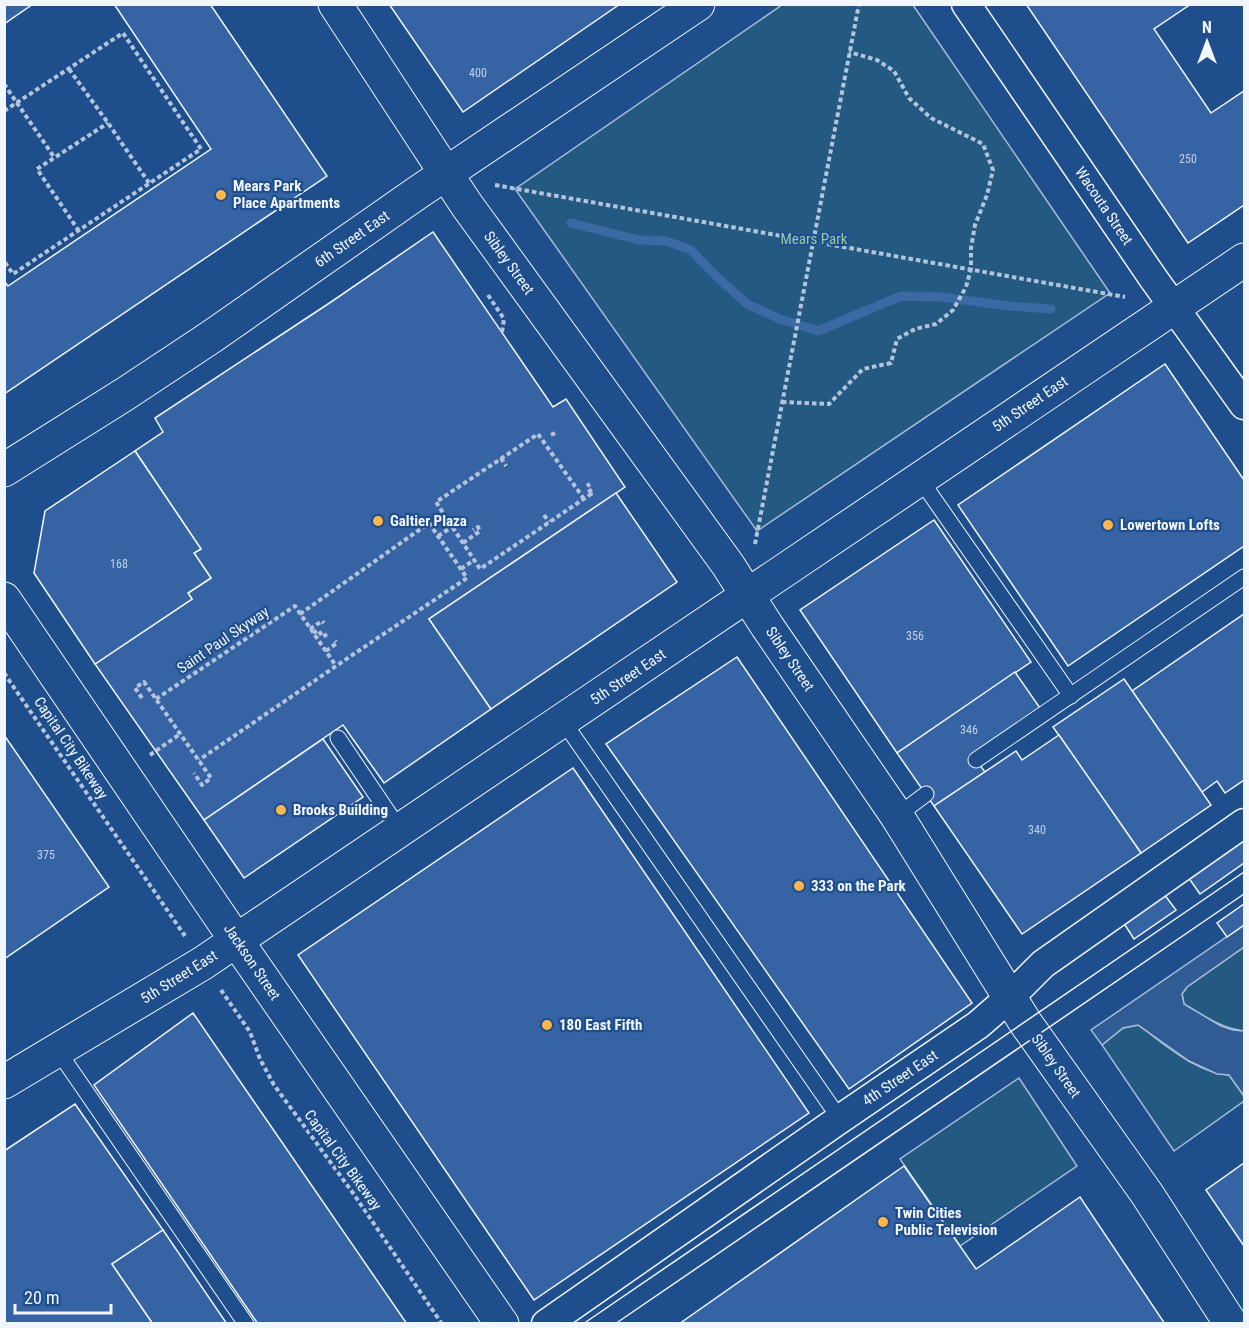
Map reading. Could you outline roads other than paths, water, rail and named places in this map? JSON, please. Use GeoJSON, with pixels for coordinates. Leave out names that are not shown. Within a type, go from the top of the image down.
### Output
{"type":"FeatureCollection","features":[{"type":"Feature","properties":{"kind":"main road","name":"Sibley Street"},"geometry":{"type":"LineString","coordinates":[[335,4],[466,204],[728,565],[897,816],[1009,998],[1147,1194],[1231,1323]]}},
{"type":"Feature","properties":{"kind":"main road","name":"6th Street East"},"geometry":{"type":"LineString","coordinates":[[4,470],[211,338],[446,173],[698,4]]}},
{"type":"Feature","properties":{"kind":"main road","name":"5th Street East"},"geometry":{"type":"LineString","coordinates":[[7,1076],[58,1051],[203,963],[1245,260]]}},
{"type":"Feature","properties":{"kind":"main road","name":"Jackson Street"},"geometry":{"type":"LineString","coordinates":[[4,599],[236,940],[502,1323]]}},
{"type":"Feature","properties":{"kind":"street","name":"Wacouta Street"},"geometry":{"type":"LineString","coordinates":[[966,4],[1153,278],[1245,405]]}},
{"type":"Feature","properties":{"kind":"street","name":"4th Street East"},"geometry":{"type":"LineString","coordinates":[[546,1323],[978,1025],[1043,964],[1245,823]]}},
{"type":"Feature","properties":{"kind":"lane"},"geometry":{"type":"LineString","coordinates":[[920,479],[1071,696]]}},
{"type":"Feature","properties":{"kind":"lane"},"geometry":{"type":"LineString","coordinates":[[976,760],[1245,577]]}},
{"type":"Feature","properties":{"kind":"lane"},"geometry":{"type":"LineString","coordinates":[[563,721],[840,1119]]}},
{"type":"Feature","properties":{"kind":"lane"},"geometry":{"type":"LineString","coordinates":[[338,738],[400,830]]}},
{"type":"Feature","properties":{"kind":"lane"},"geometry":{"type":"LineString","coordinates":[[897,816],[926,794]]}},
{"type":"Feature","properties":{"kind":"lane"},"geometry":{"type":"LineString","coordinates":[[58,1051],[246,1323]]}},
{"type":"Feature","properties":{"kind":"waterway"},"geometry":{"type":"LineString","coordinates":[[571,223],[639,240],[666,241],[691,250],[747,304],[780,319],[818,331],[901,296],[941,297],[1051,309]]}},
{"type":"Feature","properties":{"kind":"tram line"},"geometry":{"type":"LineString","coordinates":[[583,1324],[1244,872]]}},
{"type":"Feature","properties":{"kind":"tram line"},"geometry":{"type":"LineString","coordinates":[[615,1324],[1244,894]]}},
{"type":"Feature","properties":{"kind":"place","name":"Mears Park Place Apartments"},"geometry":{"type":"Point","coordinates":[221,195]}},
{"type":"Feature","properties":{"kind":"place","name":"Galtier Plaza"},"geometry":{"type":"Point","coordinates":[378,521]}},
{"type":"Feature","properties":{"kind":"place","name":"Lowertown Lofts"},"geometry":{"type":"Point","coordinates":[1108,525]}},
{"type":"Feature","properties":{"kind":"place","name":"Brooks Building"},"geometry":{"type":"Point","coordinates":[281,810]}},
{"type":"Feature","properties":{"kind":"place","name":"333 on the Park"},"geometry":{"type":"Point","coordinates":[799,886]}},
{"type":"Feature","properties":{"kind":"place","name":"180 East Fifth"},"geometry":{"type":"Point","coordinates":[547,1025]}},
{"type":"Feature","properties":{"kind":"place","name":"Twin Cities Public Television"},"geometry":{"type":"Point","coordinates":[883,1222]}},
{"type":"Feature","properties":{"kind":"park label","name":"Mears Park"},"geometry":{"type":"Point","coordinates":[814,239]}}]}
